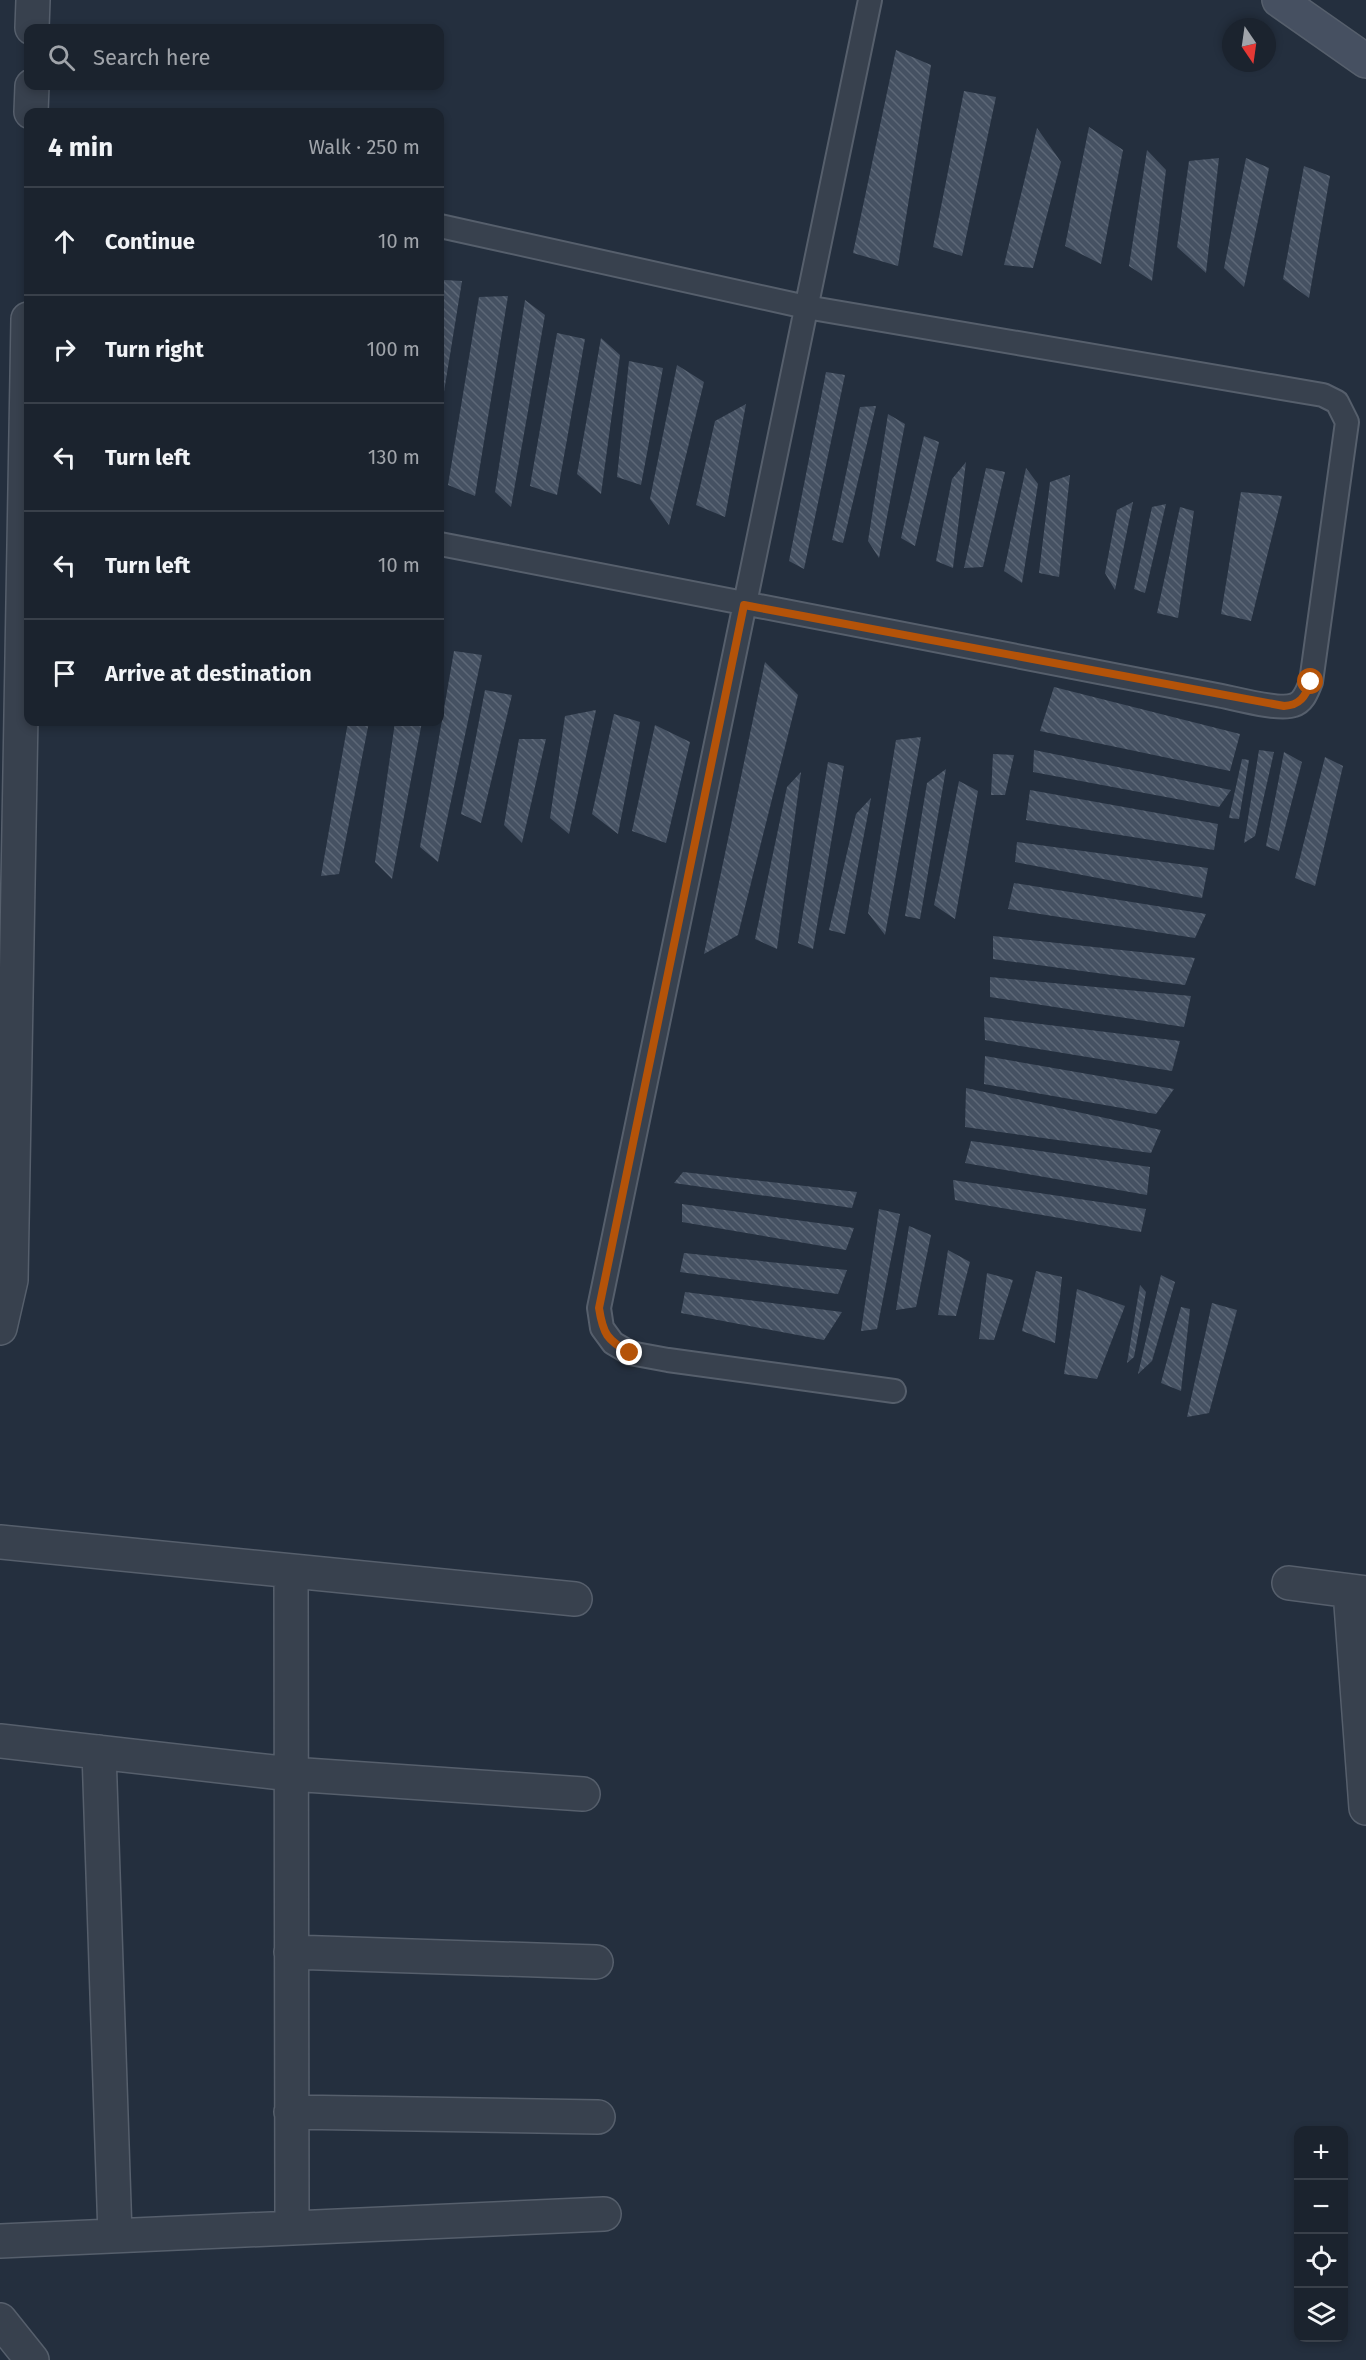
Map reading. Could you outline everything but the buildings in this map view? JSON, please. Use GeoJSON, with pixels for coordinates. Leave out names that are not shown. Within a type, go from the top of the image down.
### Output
{"type":"FeatureCollection","features":[{"type":"Feature","properties":{"kind":"main road"},"geometry":{"type":"LineString","coordinates":[[1279,0],[1366,61]]}},
{"type":"Feature","properties":{"kind":"street"},"geometry":{"type":"LineString","coordinates":[[32,24],[33,0]]}},
{"type":"Feature","properties":{"kind":"street"},"geometry":{"type":"LineString","coordinates":[[31,108],[32,90]]}},
{"type":"Feature","properties":{"kind":"street"},"geometry":{"type":"LineString","coordinates":[[0,1328],[11,1280],[13,551],[24,381]]}},
{"type":"Feature","properties":{"kind":"street"},"geometry":{"type":"LineString","coordinates":[[0,1542],[576,1599]]}},
{"type":"Feature","properties":{"kind":"street"},"geometry":{"type":"LineString","coordinates":[[291,1571],[292,2228]]}},
{"type":"Feature","properties":{"kind":"street"},"geometry":{"type":"LineString","coordinates":[[1289,1583],[1358,1592],[1366,1808]]}},
{"type":"Feature","properties":{"kind":"street"},"geometry":{"type":"LineString","coordinates":[[0,1741],[291,1774],[583,1794]]}},
{"type":"Feature","properties":{"kind":"street"},"geometry":{"type":"LineString","coordinates":[[99,1752],[115,2235]]}},
{"type":"Feature","properties":{"kind":"street"},"geometry":{"type":"LineString","coordinates":[[291,1952],[596,1962]]}},
{"type":"Feature","properties":{"kind":"street"},"geometry":{"type":"LineString","coordinates":[[291,2112],[598,2117]]}},
{"type":"Feature","properties":{"kind":"street"},"geometry":{"type":"LineString","coordinates":[[0,2241],[604,2214]]}},
{"type":"Feature","properties":{"kind":"street"},"geometry":{"type":"LineString","coordinates":[[0,2320],[32,2360]]}},
{"type":"Feature","properties":{"kind":"lane"},"geometry":{"type":"LineString","coordinates":[[870,0],[599,1308],[602,1328],[613,1343],[630,1353],[894,1390]]}},
{"type":"Feature","properties":{"kind":"lane"},"geometry":{"type":"LineString","coordinates":[[444,227],[806,307],[1312,393],[1336,402],[1347,422],[1311,682],[1305,696],[1295,705],[1284,706],[744,605],[444,545]]}},
{"type":"Feature","properties":{"kind":"route"},"geometry":{"type":"LineString","coordinates":[[630,1353],[613,1343],[602,1328],[599,1308],[604,1275],[618,1217],[744,605],[1284,706],[1295,705],[1305,696],[1311,682]]}}]}
